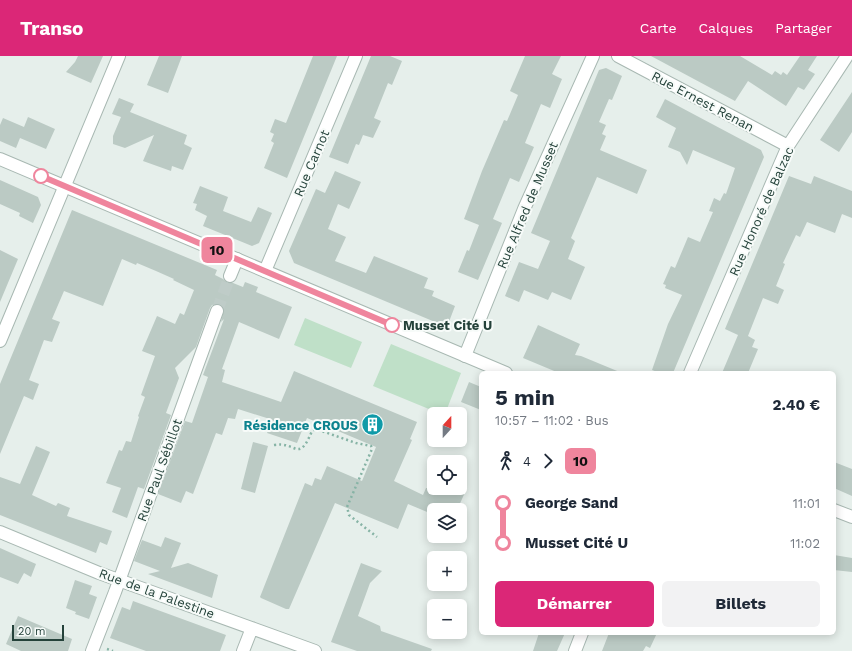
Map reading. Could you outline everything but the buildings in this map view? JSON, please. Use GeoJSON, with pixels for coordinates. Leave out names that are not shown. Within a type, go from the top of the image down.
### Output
{"type":"FeatureCollection","features":[{"type":"Feature","properties":{"kind":"street"},"geometry":{"type":"LineString","coordinates":[[0,341],[119,56]]}},
{"type":"Feature","properties":{"kind":"street","name":"Rue Carnot"},"geometry":{"type":"LineString","coordinates":[[265,271],[356,56]]}},
{"type":"Feature","properties":{"kind":"street","name":"Rue Alfred de Musset"},"geometry":{"type":"LineString","coordinates":[[465,356],[524,209],[593,56]]}},
{"type":"Feature","properties":{"kind":"street","name":"Rue Ernest Renan"},"geometry":{"type":"LineString","coordinates":[[618,56],[788,146]]}},
{"type":"Feature","properties":{"kind":"street","name":"Rue Honoré de Balzac"},"geometry":{"type":"LineString","coordinates":[[691,371],[788,146],[847,56]]}},
{"type":"Feature","properties":{"kind":"street"},"geometry":{"type":"LineString","coordinates":[[0,159],[501,371]]}},
{"type":"Feature","properties":{"kind":"street"},"geometry":{"type":"LineString","coordinates":[[230,276],[237,259]]}},
{"type":"Feature","properties":{"kind":"street","name":"Rue Paul Sébillot"},"geometry":{"type":"LineString","coordinates":[[92,651],[217,311]]}},
{"type":"Feature","properties":{"kind":"street"},"geometry":{"type":"LineString","coordinates":[[836,511],[852,517]]}},
{"type":"Feature","properties":{"kind":"street","name":"Rue de la Palestine"},"geometry":{"type":"LineString","coordinates":[[0,532],[100,573],[315,651]]}},
{"type":"Feature","properties":{"kind":"street"},"geometry":{"type":"LineString","coordinates":[[243,651],[252,628]]}},
{"type":"Feature","properties":{"kind":"street"},"geometry":{"type":"LineString","coordinates":[[575,651],[581,635]]}},
{"type":"Feature","properties":{"kind":"path"},"geometry":{"type":"LineString","coordinates":[[274,445],[283,444],[296,449],[301,448],[306,444],[312,431],[316,429],[356,443],[371,446],[372,450],[347,510],[349,514],[377,537]]}},
{"type":"Feature","properties":{"kind":"green space"},"geometry":{"type":"Polygon","coordinates":[[[305,318],[362,342],[351,368],[294,345],[305,318]]]}},
{"type":"Feature","properties":{"kind":"green space"},"geometry":{"type":"Polygon","coordinates":[[[391,344],[461,373],[448,407],[427,407],[427,408],[373,386],[391,344]]]}},
{"type":"Feature","properties":{"kind":"tunnel"},"geometry":{"type":"LineString","coordinates":[[217,311],[230,276]]}},
{"type":"Feature","properties":{"kind":"bus line","name":"10"},"geometry":{"type":"LineString","coordinates":[[41,176],[392,325]]}},
{"type":"Feature","properties":{"kind":"place","name":"Musset Cité U"},"geometry":{"type":"Point","coordinates":[392,325]}},
{"type":"Feature","properties":{"kind":"place","name":"Résidence CROUS"},"geometry":{"type":"Point","coordinates":[373,425]}}]}
